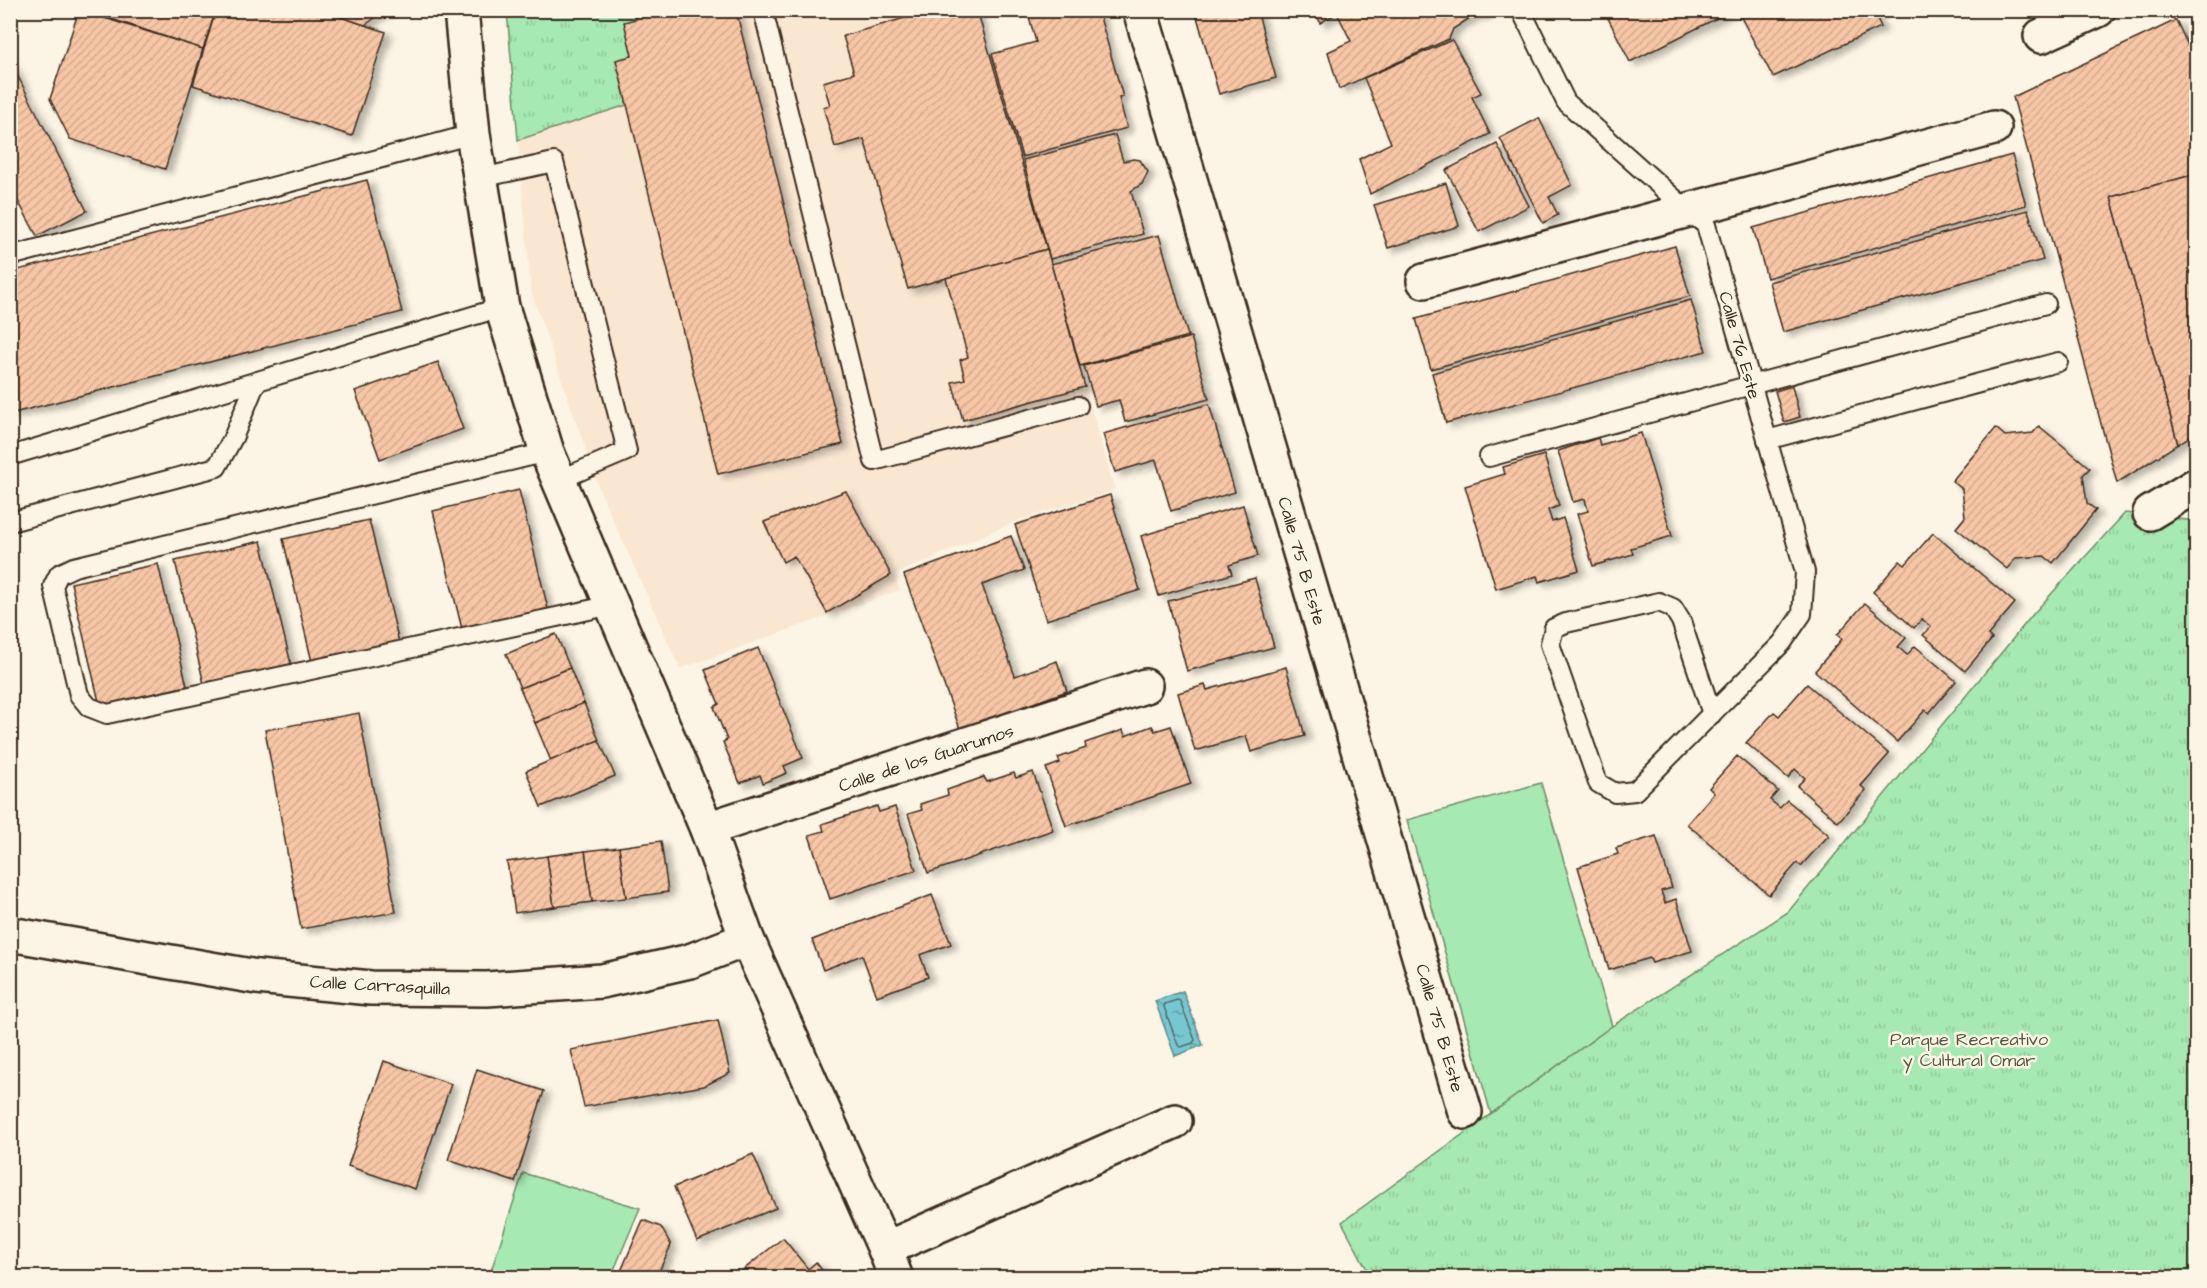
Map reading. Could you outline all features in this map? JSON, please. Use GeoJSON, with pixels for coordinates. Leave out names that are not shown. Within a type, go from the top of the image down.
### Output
{"type":"FeatureCollection","features":[{"type":"Feature","properties":{"kind":"street"},"geometry":{"type":"LineString","coordinates":[[461,10],[473,134],[502,307],[553,466],[707,830],[747,939],[891,1263],[1175,1121]]}},
{"type":"Feature","properties":{"kind":"street","name":"Calle 75 B Este"},"geometry":{"type":"LineString","coordinates":[[1140,10],[1465,1112]]}},
{"type":"Feature","properties":{"kind":"street"},"geometry":{"type":"LineString","coordinates":[[2041,36],[2098,10]]}},
{"type":"Feature","properties":{"kind":"street"},"geometry":{"type":"LineString","coordinates":[[1424,281],[1994,128]]}},
{"type":"Feature","properties":{"kind":"street"},"geometry":{"type":"LineString","coordinates":[[2150,513],[2196,485]]}},
{"type":"Feature","properties":{"kind":"street","name":"Calle de los Guarumos"},"geometry":{"type":"LineString","coordinates":[[707,830],[1145,686]]}},
{"type":"Feature","properties":{"kind":"street","name":"Calle Carrasquilla"},"geometry":{"type":"LineString","coordinates":[[10,934],[257,977],[370,988],[452,989],[487,989],[602,981],[690,961],[747,939]]}},
{"type":"Feature","properties":{"kind":"lane"},"geometry":{"type":"LineString","coordinates":[[763,10],[874,461],[1078,406]]}},
{"type":"Feature","properties":{"kind":"lane","name":"Calle 76 Este"},"geometry":{"type":"LineString","coordinates":[[1521,10],[1566,102],[1706,225],[1805,572],[1802,614],[1782,643],[1712,714],[1635,791],[1615,793],[1598,783],[1550,644],[1554,628],[1566,623],[1659,602],[1673,608],[1681,621],[1712,714]]}},
{"type":"Feature","properties":{"kind":"lane"},"geometry":{"type":"LineString","coordinates":[[10,256],[473,134]]}},
{"type":"Feature","properties":{"kind":"lane"},"geometry":{"type":"LineString","coordinates":[[480,178],[554,162],[627,451],[74,567],[59,574],[53,586],[79,695],[89,707],[107,714],[612,605]]}},
{"type":"Feature","properties":{"kind":"lane"},"geometry":{"type":"LineString","coordinates":[[1489,457],[2046,304]]}},
{"type":"Feature","properties":{"kind":"lane"},"geometry":{"type":"LineString","coordinates":[[10,456],[502,307]]}},
{"type":"Feature","properties":{"kind":"lane"},"geometry":{"type":"LineString","coordinates":[[1767,440],[2058,362]]}},
{"type":"Feature","properties":{"kind":"lane"},"geometry":{"type":"LineString","coordinates":[[10,522],[217,467],[233,438],[256,382]]}},
{"type":"Feature","properties":{"kind":"shaded area"},"geometry":{"type":"Polygon","coordinates":[[[507,11],[977,11],[1115,490],[1014,522],[894,575],[900,590],[680,669],[600,491],[531,291],[507,11]]]}},
{"type":"Feature","properties":{"kind":"green space"},"geometry":{"type":"Polygon","coordinates":[[[507,11],[634,11],[636,19],[632,56],[616,60],[627,105],[518,140],[507,11]]]}},
{"type":"Feature","properties":{"kind":"green space","name":"Parque Recreativo y Cultural Omar"},"geometry":{"type":"Polygon","coordinates":[[[2125,513],[2196,521],[2196,1277],[1371,1277],[1342,1222],[1612,1026],[1788,912],[2034,613],[2125,513]]]}},
{"type":"Feature","properties":{"kind":"green space"},"geometry":{"type":"Polygon","coordinates":[[[1541,783],[1612,1026],[1491,1114],[1407,820],[1541,783]]]}},
{"type":"Feature","properties":{"kind":"green space"},"geometry":{"type":"Polygon","coordinates":[[[523,1173],[640,1208],[611,1277],[489,1277],[523,1173]]]}},
{"type":"Feature","properties":{"kind":"water"},"geometry":{"type":"Polygon","coordinates":[[[1183,991],[1203,1045],[1175,1056],[1155,1001],[1183,991]]]}},
{"type":"Feature","properties":{"kind":"building"},"geometry":{"type":"Polygon","coordinates":[[[79,10],[203,49],[165,169],[70,139],[50,99],[79,10]]]}},
{"type":"Feature","properties":{"kind":"building"},"geometry":{"type":"Polygon","coordinates":[[[84,10],[216,10],[203,49],[84,10]]]}},
{"type":"Feature","properties":{"kind":"building"},"geometry":{"type":"Polygon","coordinates":[[[216,10],[320,10],[386,32],[352,136],[193,85],[216,10]]]}},
{"type":"Feature","properties":{"kind":"building"},"geometry":{"type":"Polygon","coordinates":[[[320,10],[386,10],[365,25],[320,10]]]}},
{"type":"Feature","properties":{"kind":"building"},"geometry":{"type":"Polygon","coordinates":[[[634,10],[736,10],[843,444],[718,474],[616,60],[632,56],[624,22],[636,19],[634,10]]]}},
{"type":"Feature","properties":{"kind":"building"},"geometry":{"type":"Polygon","coordinates":[[[932,10],[977,10],[1047,249],[908,289],[864,139],[835,147],[823,107],[830,105],[823,82],[854,73],[843,36],[932,10]]]}},
{"type":"Feature","properties":{"kind":"building"},"geometry":{"type":"Polygon","coordinates":[[[1027,10],[1098,10],[1123,97],[1119,98],[1127,128],[1022,157],[992,54],[1036,42],[1027,10]]]}},
{"type":"Feature","properties":{"kind":"building"},"geometry":{"type":"Polygon","coordinates":[[[1195,10],[1257,10],[1276,78],[1219,94],[1195,10]]]}},
{"type":"Feature","properties":{"kind":"building"},"geometry":{"type":"Polygon","coordinates":[[[1316,10],[1487,10],[1486,14],[1479,16],[1476,14],[1453,29],[1449,39],[1339,89],[1328,52],[1351,41],[1337,13],[1320,23],[1316,10]]]}},
{"type":"Feature","properties":{"kind":"building"},"geometry":{"type":"Polygon","coordinates":[[[1604,10],[1733,10],[1630,62],[1604,10]]]}},
{"type":"Feature","properties":{"kind":"building"},"geometry":{"type":"Polygon","coordinates":[[[1737,10],[1873,10],[1881,27],[1773,77],[1737,10]]]}},
{"type":"Feature","properties":{"kind":"building"},"geometry":{"type":"Polygon","coordinates":[[[2176,20],[2196,63],[2196,174],[2111,197],[2178,444],[2117,483],[2013,97],[2176,20]]]}},
{"type":"Feature","properties":{"kind":"building"},"geometry":{"type":"Polygon","coordinates":[[[1452,40],[1481,93],[1472,97],[1490,134],[1370,194],[1359,159],[1391,143],[1364,78],[1452,40]]]}},
{"type":"Feature","properties":{"kind":"building"},"geometry":{"type":"Polygon","coordinates":[[[10,61],[87,211],[37,236],[10,186],[10,61]]]}},
{"type":"Feature","properties":{"kind":"building"},"geometry":{"type":"Polygon","coordinates":[[[1539,118],[1572,185],[1549,197],[1558,215],[1543,223],[1500,138],[1539,118]]]}},
{"type":"Feature","properties":{"kind":"building"},"geometry":{"type":"Polygon","coordinates":[[[1115,135],[1123,161],[1140,160],[1148,172],[1142,184],[1131,191],[1143,234],[1050,259],[1023,160],[1115,135]]]}},
{"type":"Feature","properties":{"kind":"building"},"geometry":{"type":"Polygon","coordinates":[[[1497,144],[1529,206],[1479,232],[1446,170],[1497,144]]]}},
{"type":"Feature","properties":{"kind":"building"},"geometry":{"type":"Polygon","coordinates":[[[2012,155],[2026,205],[1767,278],[1753,228],[2012,155]]]}},
{"type":"Feature","properties":{"kind":"building"},"geometry":{"type":"Polygon","coordinates":[[[2196,174],[2196,432],[2178,444],[2111,197],[2196,174]]]}},
{"type":"Feature","properties":{"kind":"building"},"geometry":{"type":"Polygon","coordinates":[[[367,180],[402,312],[10,414],[10,272],[367,180]]]}},
{"type":"Feature","properties":{"kind":"building"},"geometry":{"type":"Polygon","coordinates":[[[1446,183],[1459,226],[1388,248],[1374,205],[1446,183]]]}},
{"type":"Feature","properties":{"kind":"building"},"geometry":{"type":"Polygon","coordinates":[[[2028,210],[2043,260],[1783,332],[1769,282],[2028,210]]]}},
{"type":"Feature","properties":{"kind":"building"},"geometry":{"type":"Polygon","coordinates":[[[1159,235],[1188,336],[1080,366],[1051,264],[1159,235]]]}},
{"type":"Feature","properties":{"kind":"building"},"geometry":{"type":"Polygon","coordinates":[[[1675,246],[1690,296],[1431,369],[1416,319],[1675,246]]]}},
{"type":"Feature","properties":{"kind":"building"},"geometry":{"type":"Polygon","coordinates":[[[1047,249],[1085,387],[963,420],[952,382],[965,379],[960,360],[968,357],[946,278],[1047,249]]]}},
{"type":"Feature","properties":{"kind":"building"},"geometry":{"type":"Polygon","coordinates":[[[1691,300],[1706,351],[1446,423],[1432,373],[1691,300]]]}},
{"type":"Feature","properties":{"kind":"building"},"geometry":{"type":"Polygon","coordinates":[[[1191,337],[1209,399],[1125,422],[1119,400],[1096,406],[1084,366],[1191,337]]]}},
{"type":"Feature","properties":{"kind":"building"},"geometry":{"type":"Polygon","coordinates":[[[438,362],[463,429],[380,459],[355,391],[438,362]]]}},
{"type":"Feature","properties":{"kind":"building"},"geometry":{"type":"Polygon","coordinates":[[[1792,386],[1800,417],[1784,422],[1775,391],[1792,386]]]}},
{"type":"Feature","properties":{"kind":"building"},"geometry":{"type":"Polygon","coordinates":[[[1209,404],[1235,492],[1171,511],[1156,460],[1115,472],[1103,434],[1209,404]]]}},
{"type":"Feature","properties":{"kind":"building"},"geometry":{"type":"Polygon","coordinates":[[[2039,426],[2090,468],[2083,475],[2087,503],[2096,510],[2053,563],[2044,556],[2016,558],[2007,569],[1956,528],[1965,517],[1962,489],[1952,481],[1996,428],[2005,436],[2033,433],[2039,426]]]}},
{"type":"Feature","properties":{"kind":"building"},"geometry":{"type":"Polygon","coordinates":[[[1641,433],[1672,536],[1631,548],[1633,554],[1593,566],[1577,514],[1588,511],[1585,499],[1573,502],[1558,451],[1598,438],[1600,445],[1641,433]]]}},
{"type":"Feature","properties":{"kind":"building"},"geometry":{"type":"Polygon","coordinates":[[[1544,455],[1559,506],[1548,510],[1552,522],[1563,518],[1579,570],[1539,582],[1537,576],[1496,589],[1465,486],[1505,474],[1503,467],[1544,455]]]}},
{"type":"Feature","properties":{"kind":"building"},"geometry":{"type":"Polygon","coordinates":[[[519,490],[549,613],[463,633],[433,511],[519,490]]]}},
{"type":"Feature","properties":{"kind":"building"},"geometry":{"type":"Polygon","coordinates":[[[846,491],[891,575],[827,613],[794,556],[783,562],[764,522],[846,491]]]}},
{"type":"Feature","properties":{"kind":"building"},"geometry":{"type":"Polygon","coordinates":[[[1110,495],[1140,590],[1046,620],[1015,525],[1110,495]]]}},
{"type":"Feature","properties":{"kind":"building"},"geometry":{"type":"Polygon","coordinates":[[[1243,505],[1258,556],[1229,565],[1232,574],[1159,596],[1141,536],[1243,505]]]}},
{"type":"Feature","properties":{"kind":"building"},"geometry":{"type":"Polygon","coordinates":[[[369,520],[399,642],[312,662],[283,539],[369,520]]]}},
{"type":"Feature","properties":{"kind":"building"},"geometry":{"type":"Polygon","coordinates":[[[1933,533],[2015,603],[1988,635],[1992,639],[1965,671],[1923,635],[1931,627],[1922,619],[1914,628],[1873,592],[1900,561],[1905,565],[1933,533]]]}},
{"type":"Feature","properties":{"kind":"building"},"geometry":{"type":"Polygon","coordinates":[[[1011,536],[1024,570],[982,585],[1015,676],[1057,661],[1067,691],[960,729],[904,575],[1011,536]]]}},
{"type":"Feature","properties":{"kind":"building"},"geometry":{"type":"Polygon","coordinates":[[[261,541],[291,664],[204,684],[175,561],[261,541]]]}},
{"type":"Feature","properties":{"kind":"building"},"geometry":{"type":"Polygon","coordinates":[[[158,564],[187,686],[100,706],[71,583],[158,564]]]}},
{"type":"Feature","properties":{"kind":"building"},"geometry":{"type":"Polygon","coordinates":[[[1255,578],[1274,647],[1187,671],[1168,601],[1255,578]]]}},
{"type":"Feature","properties":{"kind":"building"},"geometry":{"type":"Polygon","coordinates":[[[1865,603],[1906,638],[1898,647],[1907,655],[1915,646],[1956,681],[1929,713],[1925,710],[1897,742],[1815,671],[1842,639],[1837,635],[1865,603]]]}},
{"type":"Feature","properties":{"kind":"building"},"geometry":{"type":"Polygon","coordinates":[[[556,634],[570,668],[520,688],[506,654],[556,634]]]}},
{"type":"Feature","properties":{"kind":"building"},"geometry":{"type":"Polygon","coordinates":[[[758,648],[803,758],[784,766],[787,773],[763,783],[760,775],[740,783],[723,742],[727,740],[714,707],[719,704],[705,670],[758,648]]]}},
{"type":"Feature","properties":{"kind":"building"},"geometry":{"type":"Polygon","coordinates":[[[1286,667],[1305,736],[1251,752],[1246,736],[1195,751],[1178,693],[1205,685],[1207,690],[1286,667]]]}},
{"type":"Feature","properties":{"kind":"building"},"geometry":{"type":"Polygon","coordinates":[[[570,668],[584,703],[535,723],[520,688],[570,668]]]}},
{"type":"Feature","properties":{"kind":"building"},"geometry":{"type":"Polygon","coordinates":[[[1807,684],[1889,754],[1861,786],[1866,790],[1838,822],[1797,786],[1805,778],[1795,769],[1788,778],[1746,743],[1774,712],[1779,716],[1807,684]]]}},
{"type":"Feature","properties":{"kind":"building"},"geometry":{"type":"Polygon","coordinates":[[[584,703],[599,740],[551,761],[535,723],[584,703]]]}},
{"type":"Feature","properties":{"kind":"building"},"geometry":{"type":"Polygon","coordinates":[[[359,713],[396,912],[301,929],[265,730],[359,713]]]}},
{"type":"Feature","properties":{"kind":"building"},"geometry":{"type":"Polygon","coordinates":[[[1152,726],[1155,731],[1171,726],[1191,784],[1066,826],[1046,768],[1060,763],[1058,758],[1086,748],[1085,743],[1123,730],[1125,736],[1152,726]]]}},
{"type":"Feature","properties":{"kind":"building"},"geometry":{"type":"Polygon","coordinates":[[[599,740],[615,776],[541,807],[526,771],[599,740]]]}},
{"type":"Feature","properties":{"kind":"building"},"geometry":{"type":"Polygon","coordinates":[[[1737,756],[1778,791],[1770,800],[1780,808],[1787,800],[1829,835],[1801,866],[1797,863],[1769,895],[1687,824],[1714,793],[1709,788],[1737,756]]]}},
{"type":"Feature","properties":{"kind":"building"},"geometry":{"type":"Polygon","coordinates":[[[1033,772],[1053,830],[928,873],[908,814],[922,810],[920,804],[948,795],[947,790],[984,777],[987,782],[1014,773],[1016,778],[1033,772]]]}},
{"type":"Feature","properties":{"kind":"building"},"geometry":{"type":"Polygon","coordinates":[[[877,806],[879,812],[895,807],[916,870],[830,899],[809,835],[824,831],[822,824],[877,806]]]}},
{"type":"Feature","properties":{"kind":"building"},"geometry":{"type":"Polygon","coordinates":[[[1656,836],[1672,888],[1661,891],[1665,903],[1676,899],[1692,951],[1652,963],[1650,958],[1609,970],[1578,867],[1618,854],[1616,848],[1656,836]]]}},
{"type":"Feature","properties":{"kind":"building"},"geometry":{"type":"Polygon","coordinates":[[[661,841],[668,892],[626,898],[619,847],[661,841]]]}},
{"type":"Feature","properties":{"kind":"building"},"geometry":{"type":"Polygon","coordinates":[[[619,847],[626,898],[592,902],[585,851],[619,847]]]}},
{"type":"Feature","properties":{"kind":"building"},"geometry":{"type":"Polygon","coordinates":[[[585,851],[592,902],[554,907],[547,856],[585,851]]]}},
{"type":"Feature","properties":{"kind":"building"},"geometry":{"type":"Polygon","coordinates":[[[547,856],[554,907],[515,913],[507,862],[547,856]]]}},
{"type":"Feature","properties":{"kind":"building"},"geometry":{"type":"Polygon","coordinates":[[[932,895],[951,944],[920,955],[928,977],[877,996],[862,955],[823,970],[812,940],[932,895]]]}},
{"type":"Feature","properties":{"kind":"building"},"geometry":{"type":"Polygon","coordinates":[[[718,1020],[730,1073],[704,1086],[584,1107],[571,1050],[718,1020]]]}},
{"type":"Feature","properties":{"kind":"building"},"geometry":{"type":"Polygon","coordinates":[[[384,1061],[451,1084],[415,1189],[348,1166],[384,1061]]]}},
{"type":"Feature","properties":{"kind":"building"},"geometry":{"type":"Polygon","coordinates":[[[477,1069],[544,1091],[515,1182],[448,1160],[477,1069]]]}},
{"type":"Feature","properties":{"kind":"building"},"geometry":{"type":"Polygon","coordinates":[[[753,1154],[776,1208],[697,1241],[674,1187],[753,1154]]]}},
{"type":"Feature","properties":{"kind":"building"},"geometry":{"type":"Polygon","coordinates":[[[643,1220],[661,1227],[671,1245],[656,1278],[618,1278],[643,1220]]]}},
{"type":"Feature","properties":{"kind":"building"},"geometry":{"type":"Polygon","coordinates":[[[783,1238],[808,1269],[816,1262],[828,1278],[733,1278],[783,1238]]]}}]}
